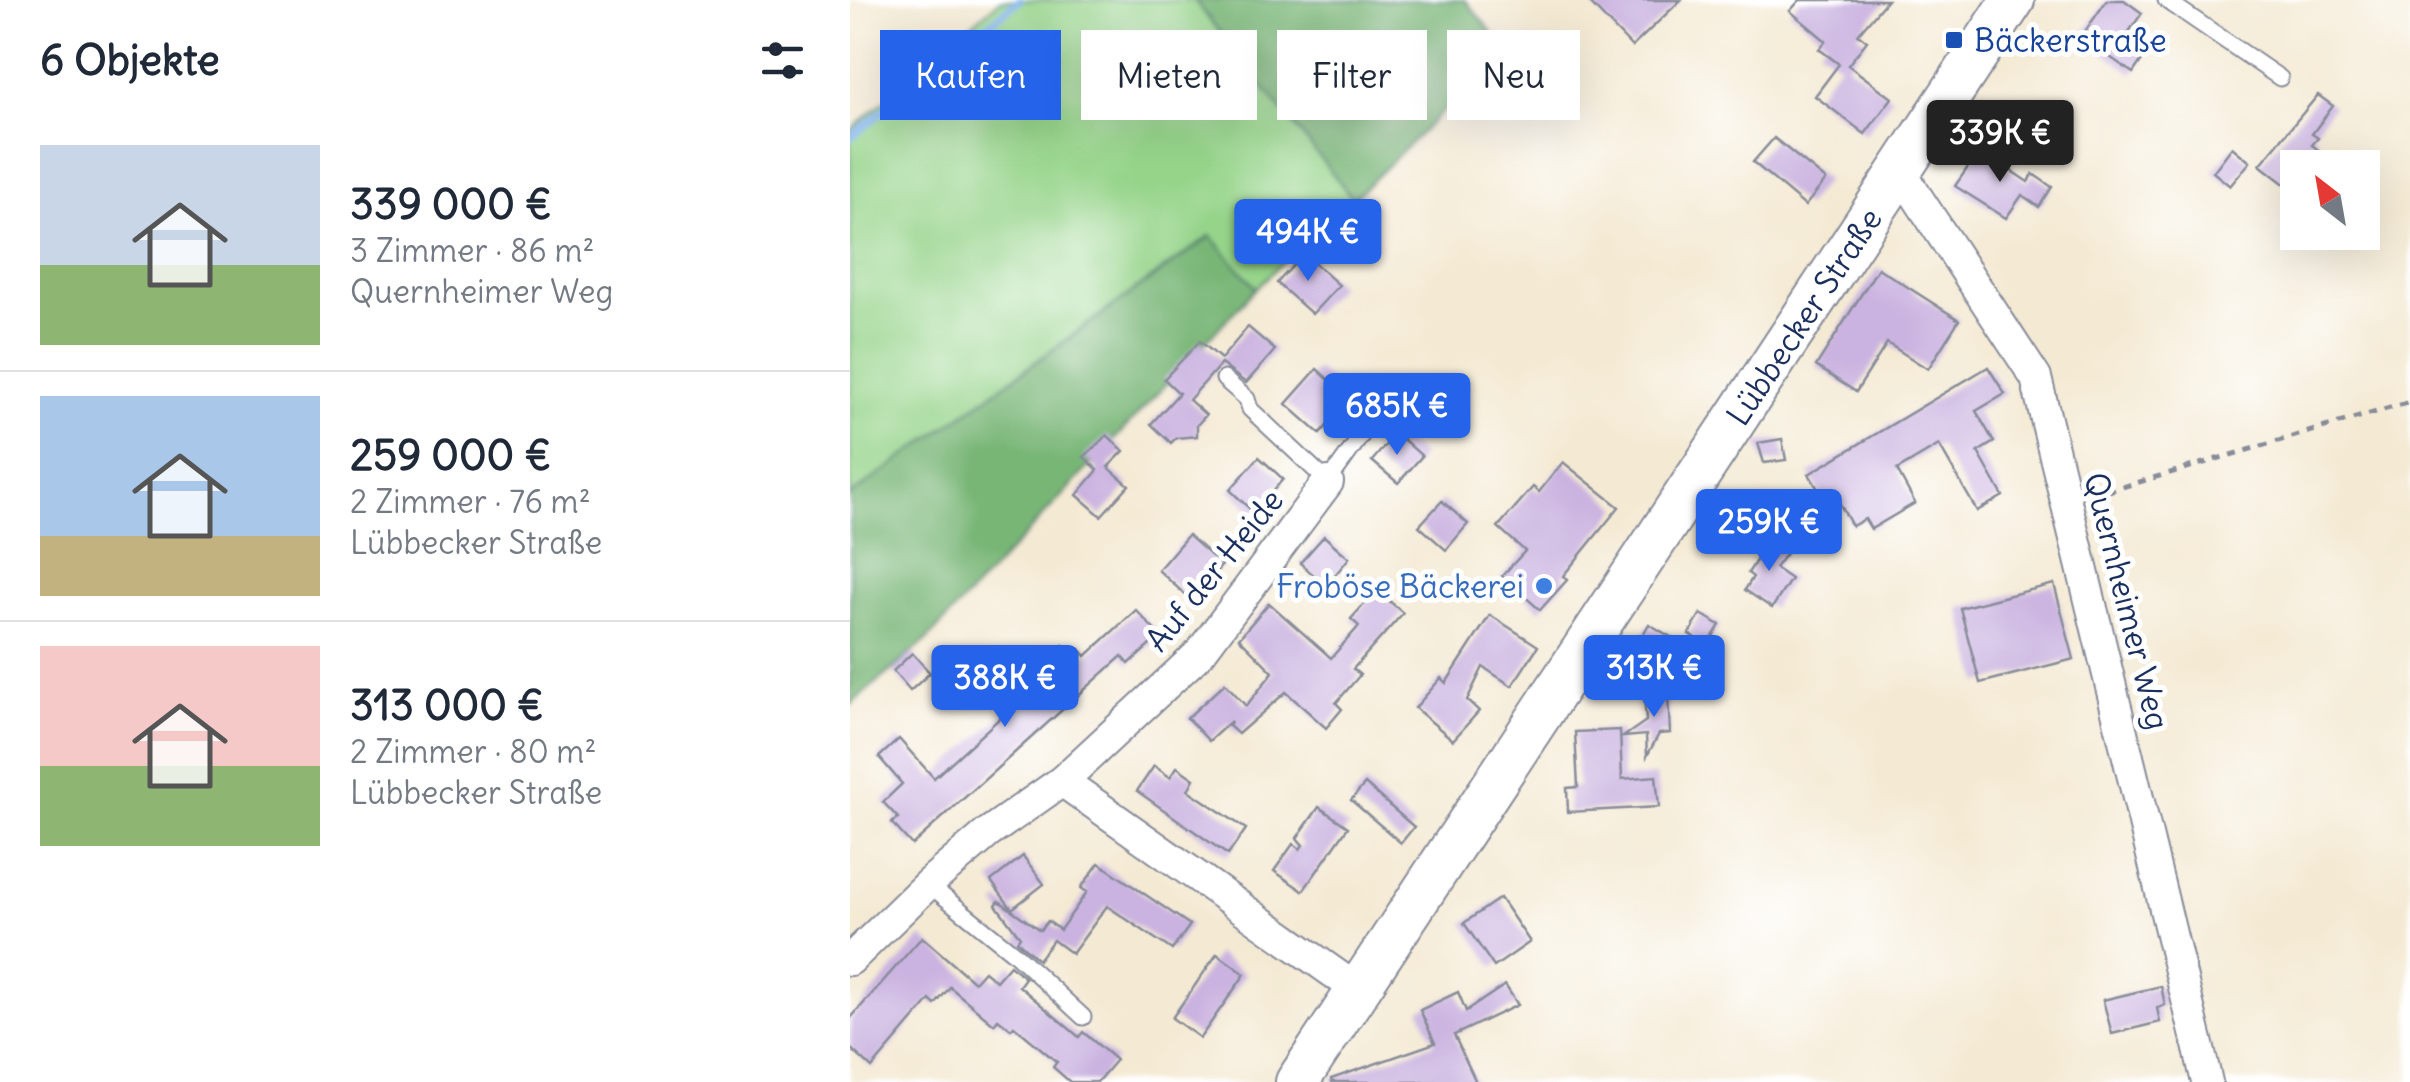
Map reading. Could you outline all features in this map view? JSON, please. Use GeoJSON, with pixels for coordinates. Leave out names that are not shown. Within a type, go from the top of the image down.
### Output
{"type":"FeatureCollection","features":[{"type":"Feature","properties":{"kind":"main road","name":"Lübbecker Straße"},"geometry":{"type":"LineString","coordinates":[[1297,1082],[2013,0]]}},
{"type":"Feature","properties":{"kind":"street","name":"Quernheimer Weg"},"geometry":{"type":"LineString","coordinates":[[1900,171],[2036,378],[2207,1082]]}},
{"type":"Feature","properties":{"kind":"street","name":"Auf der Heide"},"geometry":{"type":"LineString","coordinates":[[850,960],[928,884],[988,834],[1062,782],[1200,654],[1328,482]]}},
{"type":"Feature","properties":{"kind":"street"},"geometry":{"type":"LineString","coordinates":[[1062,782],[1358,990]]}},
{"type":"Feature","properties":{"kind":"lane"},"geometry":{"type":"LineString","coordinates":[[2166,0],[2280,78]]}},
{"type":"Feature","properties":{"kind":"lane"},"geometry":{"type":"LineString","coordinates":[[1224,378],[1247,399],[1250,410],[1328,482],[1391,394]]}},
{"type":"Feature","properties":{"kind":"lane"},"geometry":{"type":"LineString","coordinates":[[928,884],[1014,953],[1083,1017]]}},
{"type":"Feature","properties":{"kind":"path"},"geometry":{"type":"LineString","coordinates":[[2068,503],[2410,402]]}},
{"type":"Feature","properties":{"kind":"green space"},"geometry":{"type":"Polygon","coordinates":[[[1000,0],[1194,0],[1218,30],[1081,30],[1081,120],[1257,120],[1257,79],[1277,104],[1277,120],[1290,120],[1353,199],[1256,288],[1210,236],[850,496],[850,131],[880,105],[880,120],[1061,120],[1061,30],[966,30],[1000,0]]]}},
{"type":"Feature","properties":{"kind":"green space"},"geometry":{"type":"Polygon","coordinates":[[[1194,0],[1465,0],[1490,30],[1447,30],[1447,107],[1353,199],[1290,120],[1427,120],[1427,30],[1277,30],[1277,104],[1257,79],[1257,30],[1218,30],[1194,0]]]}},
{"type":"Feature","properties":{"kind":"green space"},"geometry":{"type":"Polygon","coordinates":[[[1211,236],[1256,288],[927,640],[850,705],[850,496],[1211,236]]]}},
{"type":"Feature","properties":{"kind":"building"},"geometry":{"type":"Polygon","coordinates":[[[1587,0],[1681,0],[1632,47],[1587,0]]]}},
{"type":"Feature","properties":{"kind":"building"},"geometry":{"type":"Polygon","coordinates":[[[1800,0],[1887,0],[1858,34],[1867,41],[1848,65],[1892,98],[1865,134],[1815,96],[1839,64],[1819,49],[1826,41],[1790,11],[1800,0]]]}},
{"type":"Feature","properties":{"kind":"building"},"geometry":{"type":"Polygon","coordinates":[[[2107,0],[2124,0],[2142,13],[2126,36],[2148,51],[2133,73],[2081,37],[2107,0]]]}},
{"type":"Feature","properties":{"kind":"building"},"geometry":{"type":"Polygon","coordinates":[[[2318,95],[2333,106],[2312,134],[2318,138],[2312,145],[2319,150],[2280,150],[2280,181],[2260,165],[2318,95]]]}},
{"type":"Feature","properties":{"kind":"building"},"geometry":{"type":"Polygon","coordinates":[[[1774,138],[1826,180],[1805,206],[1753,162],[1774,138]]]}},
{"type":"Feature","properties":{"kind":"building"},"geometry":{"type":"Polygon","coordinates":[[[2232,147],[2250,162],[2230,186],[2213,172],[2232,147]]]}},
{"type":"Feature","properties":{"kind":"building"},"geometry":{"type":"Polygon","coordinates":[[[1980,150],[2028,182],[2033,174],[2052,187],[2039,207],[2022,195],[2006,218],[1955,186],[1980,150]]]}},
{"type":"Feature","properties":{"kind":"building"},"geometry":{"type":"Polygon","coordinates":[[[1304,254],[1339,285],[1312,314],[1277,283],[1304,254]]]}},
{"type":"Feature","properties":{"kind":"building"},"geometry":{"type":"Polygon","coordinates":[[[1878,268],[1959,320],[1928,369],[1887,343],[1856,392],[1816,366],[1878,268]]]}},
{"type":"Feature","properties":{"kind":"building"},"geometry":{"type":"Polygon","coordinates":[[[1248,327],[1275,350],[1246,383],[1221,364],[1189,400],[1206,415],[1197,425],[1197,436],[1176,438],[1171,443],[1151,424],[1179,393],[1164,379],[1200,341],[1221,359],[1248,327]]]}},
{"type":"Feature","properties":{"kind":"building"},"geometry":{"type":"Polygon","coordinates":[[[1988,367],[2005,394],[1976,411],[1994,442],[1978,452],[2003,496],[1977,511],[1939,445],[1897,470],[1915,503],[1871,529],[1865,519],[1852,526],[1835,495],[1825,501],[1809,474],[1988,367]]]}},
{"type":"Feature","properties":{"kind":"building"},"geometry":{"type":"Polygon","coordinates":[[[1317,369],[1350,399],[1320,434],[1286,404],[1317,369]]]}},
{"type":"Feature","properties":{"kind":"building"},"geometry":{"type":"Polygon","coordinates":[[[1396,433],[1422,456],[1398,483],[1372,461],[1396,433]]]}},
{"type":"Feature","properties":{"kind":"building"},"geometry":{"type":"Polygon","coordinates":[[[1107,435],[1124,451],[1108,467],[1129,485],[1101,516],[1077,495],[1098,470],[1084,457],[1107,435]]]}},
{"type":"Feature","properties":{"kind":"building"},"geometry":{"type":"Polygon","coordinates":[[[1782,439],[1786,460],[1764,463],[1758,443],[1782,439]]]}},
{"type":"Feature","properties":{"kind":"building"},"geometry":{"type":"Polygon","coordinates":[[[1259,457],[1283,479],[1254,513],[1230,490],[1259,457]]]}},
{"type":"Feature","properties":{"kind":"building"},"geometry":{"type":"Polygon","coordinates":[[[1563,462],[1619,507],[1563,576],[1567,580],[1540,610],[1502,576],[1525,551],[1498,527],[1533,487],[1539,492],[1563,462]]]}},
{"type":"Feature","properties":{"kind":"building"},"geometry":{"type":"Polygon","coordinates":[[[1442,501],[1468,524],[1446,550],[1419,526],[1442,501]]]}},
{"type":"Feature","properties":{"kind":"building"},"geometry":{"type":"Polygon","coordinates":[[[1188,535],[1222,565],[1191,600],[1158,570],[1188,535]]]}},
{"type":"Feature","properties":{"kind":"building"},"geometry":{"type":"Polygon","coordinates":[[[1324,536],[1349,558],[1326,586],[1300,563],[1324,536]]]}},
{"type":"Feature","properties":{"kind":"building"},"geometry":{"type":"Polygon","coordinates":[[[1772,536],[1790,548],[1775,568],[1791,579],[1772,608],[1745,590],[1753,577],[1748,573],[1772,536]]]}},
{"type":"Feature","properties":{"kind":"building"},"geometry":{"type":"Polygon","coordinates":[[[2054,584],[2074,659],[1980,683],[1960,608],[2054,584]]]}},
{"type":"Feature","properties":{"kind":"building"},"geometry":{"type":"Polygon","coordinates":[[[1377,590],[1403,613],[1353,669],[1360,675],[1336,703],[1342,709],[1326,728],[1286,692],[1238,734],[1229,726],[1231,721],[1209,741],[1187,718],[1225,683],[1246,706],[1273,672],[1239,638],[1269,603],[1331,658],[1359,626],[1351,619],[1377,590]]]}},
{"type":"Feature","properties":{"kind":"building"},"geometry":{"type":"Polygon","coordinates":[[[1136,610],[1160,636],[1129,664],[1122,656],[912,845],[892,823],[898,818],[883,802],[902,784],[879,757],[899,739],[934,778],[1036,685],[1027,677],[1063,645],[1073,656],[1080,649],[1086,656],[1136,610]]]}},
{"type":"Feature","properties":{"kind":"building"},"geometry":{"type":"Polygon","coordinates":[[[1701,614],[1720,625],[1711,640],[1700,641],[1689,634],[1701,614]]]}},
{"type":"Feature","properties":{"kind":"building"},"geometry":{"type":"Polygon","coordinates":[[[1490,615],[1538,646],[1512,686],[1483,667],[1467,700],[1479,711],[1453,740],[1415,708],[1441,678],[1446,683],[1490,615]]]}},
{"type":"Feature","properties":{"kind":"building"},"geometry":{"type":"Polygon","coordinates":[[[1649,624],[1676,640],[1649,687],[1622,671],[1649,624]]]}},
{"type":"Feature","properties":{"kind":"building"},"geometry":{"type":"Polygon","coordinates":[[[912,653],[930,673],[910,691],[893,671],[912,653]]]}},
{"type":"Feature","properties":{"kind":"building"},"geometry":{"type":"Polygon","coordinates":[[[1668,695],[1670,733],[1659,734],[1647,756],[1646,735],[1623,737],[1646,721],[1644,697],[1668,695]]]}},
{"type":"Feature","properties":{"kind":"building"},"geometry":{"type":"Polygon","coordinates":[[[1620,730],[1622,779],[1656,776],[1659,807],[1568,812],[1567,788],[1578,787],[1575,732],[1620,730]]]}},
{"type":"Feature","properties":{"kind":"building"},"geometry":{"type":"Polygon","coordinates":[[[1154,766],[1170,777],[1177,767],[1194,779],[1188,790],[1246,829],[1228,855],[1137,791],[1154,766]]]}},
{"type":"Feature","properties":{"kind":"building"},"geometry":{"type":"Polygon","coordinates":[[[1365,784],[1414,827],[1401,843],[1351,800],[1365,784]]]}},
{"type":"Feature","properties":{"kind":"building"},"geometry":{"type":"Polygon","coordinates":[[[1319,807],[1348,827],[1303,891],[1274,871],[1293,844],[1300,849],[1303,845],[1297,838],[1319,807]]]}},
{"type":"Feature","properties":{"kind":"building"},"geometry":{"type":"Polygon","coordinates":[[[1023,856],[1044,884],[1012,909],[991,881],[1023,856]]]}},
{"type":"Feature","properties":{"kind":"building"},"geometry":{"type":"Polygon","coordinates":[[[1099,863],[1190,925],[1172,950],[1107,906],[1072,954],[1053,940],[1038,960],[1017,941],[1020,937],[996,905],[999,901],[1040,930],[1048,921],[1060,930],[1087,892],[1081,888],[1099,863]]]}},
{"type":"Feature","properties":{"kind":"building"},"geometry":{"type":"Polygon","coordinates":[[[1500,898],[1530,942],[1494,967],[1464,923],[1500,898]]]}},
{"type":"Feature","properties":{"kind":"building"},"geometry":{"type":"Polygon","coordinates":[[[922,937],[974,982],[984,971],[996,981],[1010,965],[1025,978],[1019,986],[1079,1037],[1083,1032],[1116,1060],[1097,1082],[1070,1082],[1053,1067],[1057,1062],[1014,1026],[1011,1029],[998,1019],[994,1024],[950,987],[935,1005],[930,1000],[872,1068],[850,1048],[850,1019],[922,937]]]}},
{"type":"Feature","properties":{"kind":"building"},"geometry":{"type":"Polygon","coordinates":[[[1217,954],[1245,974],[1200,1038],[1172,1018],[1217,954]]]}},
{"type":"Feature","properties":{"kind":"building"},"geometry":{"type":"Polygon","coordinates":[[[1505,985],[1518,1005],[1454,1035],[1476,1082],[1332,1082],[1331,1079],[1435,1043],[1420,1010],[1458,992],[1466,1011],[1505,985]]]}},
{"type":"Feature","properties":{"kind":"building"},"geometry":{"type":"Polygon","coordinates":[[[2161,986],[2165,1005],[2157,1008],[2160,1022],[2112,1034],[2103,1000],[2161,986]]]}},
{"type":"Feature","properties":{"kind":"waterway"},"geometry":{"type":"LineString","coordinates":[[850,138],[1019,0]]}},
{"type":"Feature","properties":{"kind":"place","name":"Bäckerstraße"},"geometry":{"type":"Point","coordinates":[1954,40]}},
{"type":"Feature","properties":{"kind":"place","name":"Froböse Bäckerei"},"geometry":{"type":"Point","coordinates":[1544,586]}}]}
